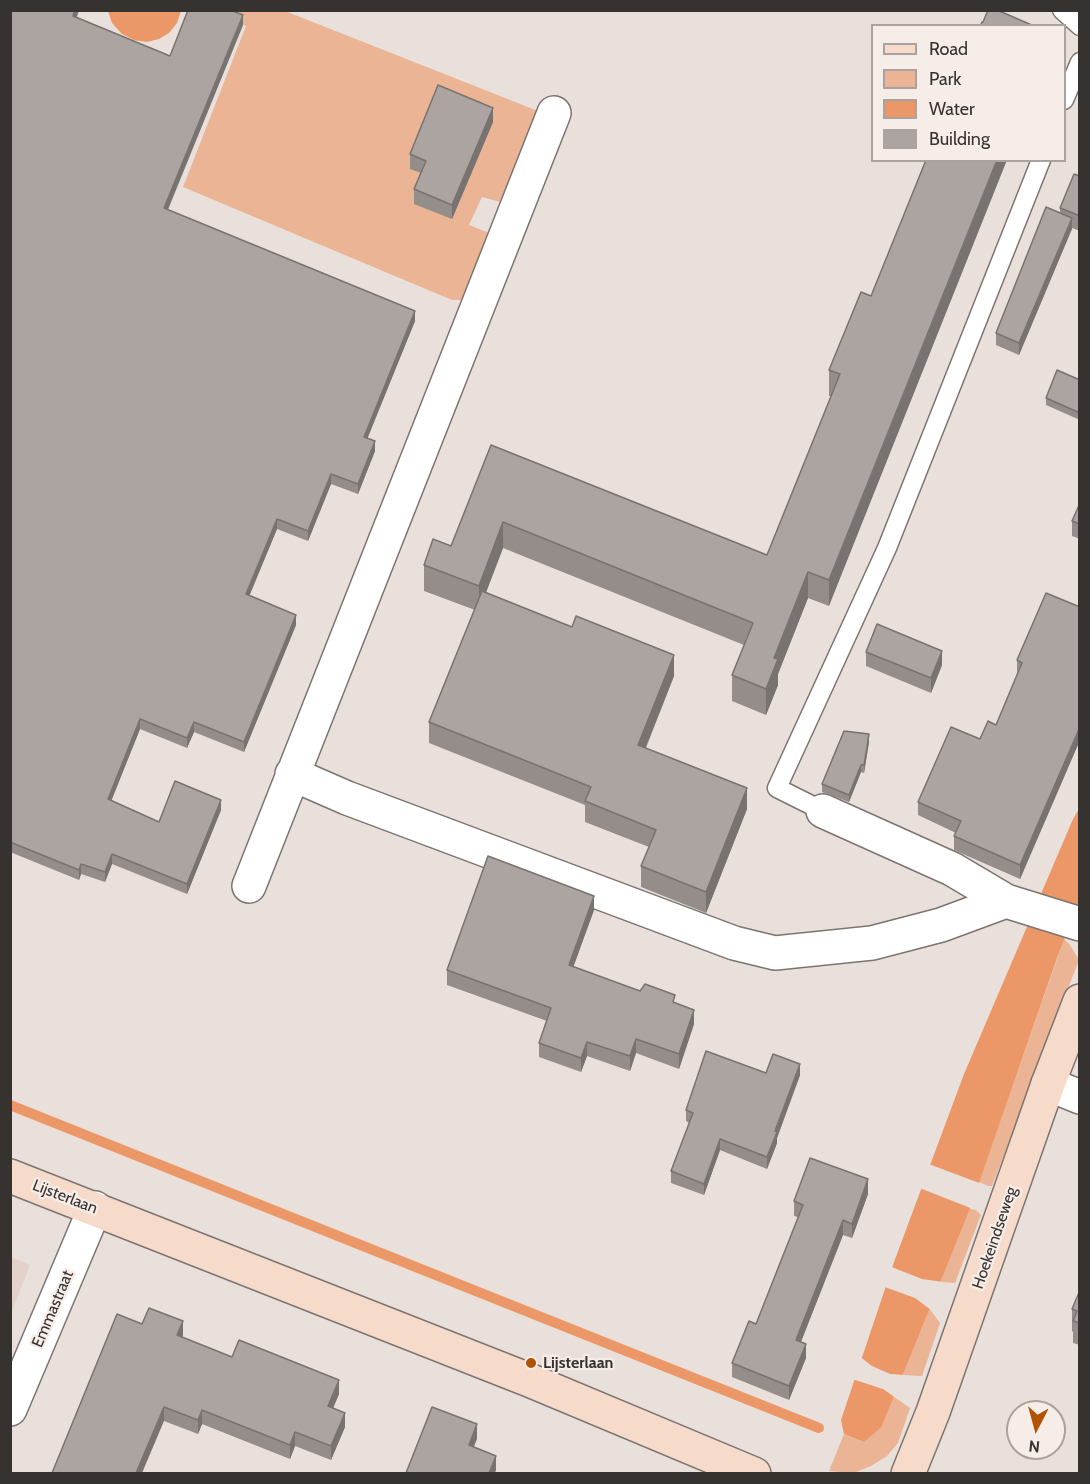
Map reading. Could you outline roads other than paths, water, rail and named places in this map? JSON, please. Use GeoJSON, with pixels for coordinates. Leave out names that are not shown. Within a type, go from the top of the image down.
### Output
{"type":"FeatureCollection","features":[{"type":"Feature","properties":{"kind":"street"},"geometry":{"type":"LineString","coordinates":[[249,886],[554,113]]}},
{"type":"Feature","properties":{"kind":"street"},"geometry":{"type":"LineString","coordinates":[[292,774],[347,798],[723,939],[775,953],[872,943],[1016,904]]}},
{"type":"Feature","properties":{"kind":"street"},"geometry":{"type":"LineString","coordinates":[[824,811],[952,869],[1016,904],[1080,924]]}},
{"type":"Feature","properties":{"kind":"street","name":"Hoekeindseweg"},"geometry":{"type":"LineString","coordinates":[[908,1473],[933,1412],[1048,1084],[1080,1001]]}},
{"type":"Feature","properties":{"kind":"street"},"geometry":{"type":"LineString","coordinates":[[1048,1084],[1080,1097]]}},
{"type":"Feature","properties":{"kind":"street","name":"Lijsterlaan"},"geometry":{"type":"LineString","coordinates":[[10,1176],[529,1380],[754,1473]]}},
{"type":"Feature","properties":{"kind":"street","name":"Emmastraat"},"geometry":{"type":"LineString","coordinates":[[10,1409],[95,1208]]}},
{"type":"Feature","properties":{"kind":"lane"},"geometry":{"type":"LineString","coordinates":[[1062,10],[1080,26]]}},
{"type":"Feature","properties":{"kind":"lane"},"geometry":{"type":"LineString","coordinates":[[1066,97],[1080,62]]}},
{"type":"Feature","properties":{"kind":"lane"},"geometry":{"type":"LineString","coordinates":[[824,811],[777,788],[887,548],[1040,162]]}},
{"type":"Feature","properties":{"kind":"water"},"geometry":{"type":"Polygon","coordinates":[[[181,10],[177,23],[169,33],[147,42],[134,40],[122,34],[112,23],[108,11],[181,10]]]}},
{"type":"Feature","properties":{"kind":"water"},"geometry":{"type":"Polygon","coordinates":[[[1079,809],[1079,901],[970,1209],[881,1428],[864,1442],[844,1434],[841,1420],[894,1262],[964,1074],[1079,809]]]}},
{"type":"Feature","properties":{"kind":"waterway"},"geometry":{"type":"LineString","coordinates":[[10,1105],[819,1428]]}},
{"type":"Feature","properties":{"kind":"place","name":"Lijsterlaan"},"geometry":{"type":"Point","coordinates":[531,1363]}}]}
